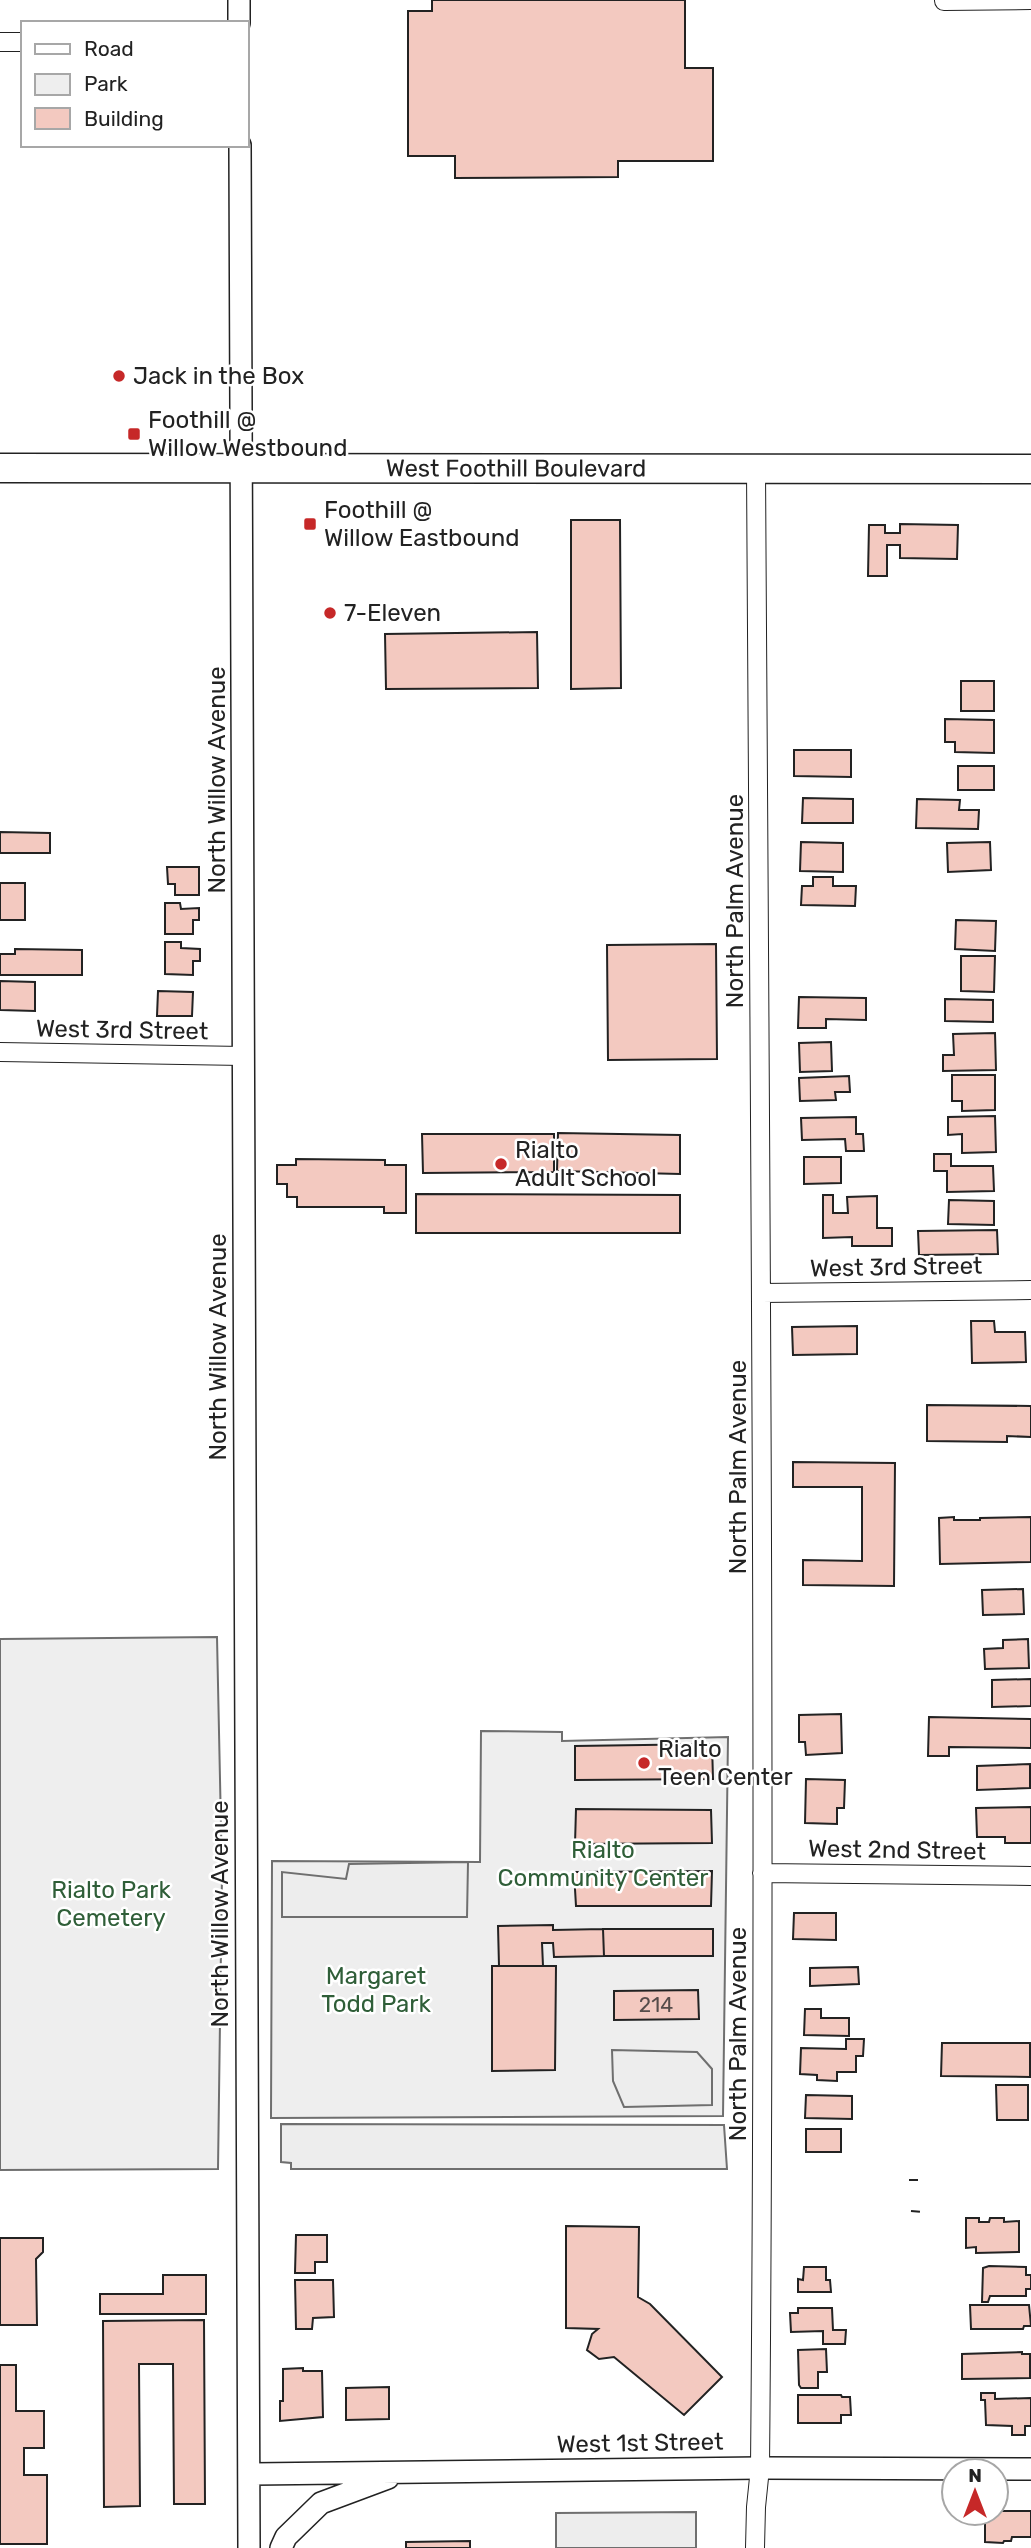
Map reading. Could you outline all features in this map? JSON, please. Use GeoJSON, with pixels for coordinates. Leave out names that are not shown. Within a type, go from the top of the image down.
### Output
{"type":"FeatureCollection","features":[{"type":"Feature","properties":{"kind":"main road","name":"West Foothill Boulevard"},"geometry":{"type":"LineString","coordinates":[[0,468],[1031,468]]}},
{"type":"Feature","properties":{"kind":"street"},"geometry":{"type":"LineString","coordinates":[[239,0],[239,21]]}},
{"type":"Feature","properties":{"kind":"street"},"geometry":{"type":"LineString","coordinates":[[944,1],[1031,0]]}},
{"type":"Feature","properties":{"kind":"street"},"geometry":{"type":"LineString","coordinates":[[0,42],[21,42]]}},
{"type":"Feature","properties":{"kind":"street","name":"North Willow Avenue"},"geometry":{"type":"LineString","coordinates":[[240,147],[249,2548]]}},
{"type":"Feature","properties":{"kind":"street","name":"North Palm Avenue"},"geometry":{"type":"LineString","coordinates":[[755,2548],[760,2468],[762,1873],[762,1293],[756,467]]}},
{"type":"Feature","properties":{"kind":"street","name":"West 3rd Street"},"geometry":{"type":"LineString","coordinates":[[0,1052],[243,1056]]}},
{"type":"Feature","properties":{"kind":"street","name":"West 3rd Street"},"geometry":{"type":"LineString","coordinates":[[762,1293],[1031,1290]]}},
{"type":"Feature","properties":{"kind":"street","name":"West 2nd Street"},"geometry":{"type":"LineString","coordinates":[[762,1873],[1031,1876]]}},
{"type":"Feature","properties":{"kind":"street","name":"West 1st Street"},"geometry":{"type":"LineString","coordinates":[[250,2474],[760,2468],[1031,2469]]}},
{"type":"Feature","properties":{"kind":"street"},"geometry":{"type":"LineString","coordinates":[[281,2548],[286,2537],[321,2503],[403,2472]]}},
{"type":"Feature","properties":{"kind":"green space","name":"Rialto Park Cemetery"},"geometry":{"type":"Polygon","coordinates":[[[217,1637],[222,1874],[218,2169],[0,2170],[0,1639],[217,1637]]]}},
{"type":"Feature","properties":{"kind":"green space","name":"Rialto Community Center"},"geometry":{"type":"Polygon","coordinates":[[[481,1731],[562,1732],[562,1741],[728,1737],[723,2116],[271,2118],[272,1861],[480,1862],[481,1731]]]}},
{"type":"Feature","properties":{"kind":"shaded area"},"geometry":{"type":"Polygon","coordinates":[[[468,1862],[467,1917],[282,1917],[282,1872],[346,1879],[349,1864],[468,1862]]]}},
{"type":"Feature","properties":{"kind":"shaded area"},"geometry":{"type":"Polygon","coordinates":[[[612,2050],[697,2052],[712,2069],[712,2105],[624,2107],[613,2081],[612,2050]]]}},
{"type":"Feature","properties":{"kind":"shaded area"},"geometry":{"type":"Polygon","coordinates":[[[281,2124],[724,2125],[727,2169],[291,2169],[291,2163],[281,2162],[281,2124]]]}},
{"type":"Feature","properties":{"kind":"shaded area"},"geometry":{"type":"Polygon","coordinates":[[[696,2512],[696,2548],[556,2548],[556,2513],[696,2512]]]}},
{"type":"Feature","properties":{"kind":"building"},"geometry":{"type":"Polygon","coordinates":[[[432,0],[685,0],[685,68],[713,68],[713,161],[618,161],[618,177],[455,178],[455,156],[408,156],[408,11],[432,11],[432,0]]]}},
{"type":"Feature","properties":{"kind":"building"},"geometry":{"type":"Polygon","coordinates":[[[571,520],[620,520],[621,688],[571,689],[571,520]]]}},
{"type":"Feature","properties":{"kind":"building"},"geometry":{"type":"Polygon","coordinates":[[[900,524],[958,525],[957,559],[900,558],[900,545],[887,545],[887,576],[868,576],[869,525],[885,525],[885,533],[900,533],[900,524]]]}},
{"type":"Feature","properties":{"kind":"building"},"geometry":{"type":"Polygon","coordinates":[[[537,632],[538,688],[386,689],[385,634],[537,632]]]}},
{"type":"Feature","properties":{"kind":"building"},"geometry":{"type":"Polygon","coordinates":[[[961,681],[994,681],[994,711],[961,711],[961,681]]]}},
{"type":"Feature","properties":{"kind":"building"},"geometry":{"type":"Polygon","coordinates":[[[945,719],[994,720],[994,753],[955,752],[955,742],[945,742],[945,719]]]}},
{"type":"Feature","properties":{"kind":"building"},"geometry":{"type":"Polygon","coordinates":[[[794,750],[851,750],[851,777],[794,776],[794,750]]]}},
{"type":"Feature","properties":{"kind":"building"},"geometry":{"type":"Polygon","coordinates":[[[958,766],[994,766],[994,790],[958,790],[958,766]]]}},
{"type":"Feature","properties":{"kind":"building"},"geometry":{"type":"Polygon","coordinates":[[[803,798],[853,799],[853,823],[802,823],[803,798]]]}},
{"type":"Feature","properties":{"kind":"building"},"geometry":{"type":"Polygon","coordinates":[[[917,799],[960,800],[959,810],[979,810],[978,829],[916,828],[917,799]]]}},
{"type":"Feature","properties":{"kind":"building"},"geometry":{"type":"Polygon","coordinates":[[[0,832],[50,833],[50,853],[0,853],[0,832]]]}},
{"type":"Feature","properties":{"kind":"building"},"geometry":{"type":"Polygon","coordinates":[[[801,842],[843,843],[843,872],[800,871],[801,842]]]}},
{"type":"Feature","properties":{"kind":"building"},"geometry":{"type":"Polygon","coordinates":[[[990,842],[991,870],[948,872],[947,843],[990,842]]]}},
{"type":"Feature","properties":{"kind":"building"},"geometry":{"type":"Polygon","coordinates":[[[167,867],[199,867],[199,895],[175,895],[175,884],[168,884],[167,867]]]}},
{"type":"Feature","properties":{"kind":"building"},"geometry":{"type":"Polygon","coordinates":[[[813,877],[833,877],[833,886],[856,886],[855,906],[801,905],[802,886],[813,886],[813,877]]]}},
{"type":"Feature","properties":{"kind":"building"},"geometry":{"type":"Polygon","coordinates":[[[0,883],[25,883],[25,920],[0,920],[0,883]]]}},
{"type":"Feature","properties":{"kind":"building"},"geometry":{"type":"Polygon","coordinates":[[[165,903],[180,903],[181,909],[199,908],[199,920],[193,920],[193,934],[165,934],[165,903]]]}},
{"type":"Feature","properties":{"kind":"building"},"geometry":{"type":"Polygon","coordinates":[[[956,920],[996,921],[995,951],[955,949],[956,920]]]}},
{"type":"Feature","properties":{"kind":"building"},"geometry":{"type":"Polygon","coordinates":[[[165,942],[181,942],[181,948],[200,949],[200,961],[193,961],[193,975],[165,974],[165,942]]]}},
{"type":"Feature","properties":{"kind":"building"},"geometry":{"type":"Polygon","coordinates":[[[716,944],[717,1059],[608,1060],[607,945],[716,944]]]}},
{"type":"Feature","properties":{"kind":"building"},"geometry":{"type":"Polygon","coordinates":[[[15,949],[82,950],[82,975],[0,975],[0,954],[15,954],[15,949]]]}},
{"type":"Feature","properties":{"kind":"building"},"geometry":{"type":"Polygon","coordinates":[[[961,956],[995,956],[994,992],[961,991],[961,956]]]}},
{"type":"Feature","properties":{"kind":"building"},"geometry":{"type":"Polygon","coordinates":[[[0,981],[35,982],[35,1011],[0,1010],[0,981]]]}},
{"type":"Feature","properties":{"kind":"building"},"geometry":{"type":"Polygon","coordinates":[[[158,991],[193,992],[192,1016],[157,1016],[158,991]]]}},
{"type":"Feature","properties":{"kind":"building"},"geometry":{"type":"Polygon","coordinates":[[[799,997],[866,998],[866,1020],[826,1019],[826,1028],[798,1028],[799,997]]]}},
{"type":"Feature","properties":{"kind":"building"},"geometry":{"type":"Polygon","coordinates":[[[945,999],[993,1000],[993,1022],[945,1021],[945,999]]]}},
{"type":"Feature","properties":{"kind":"building"},"geometry":{"type":"Polygon","coordinates":[[[995,1033],[996,1070],[943,1071],[943,1055],[954,1055],[953,1034],[995,1033]]]}},
{"type":"Feature","properties":{"kind":"building"},"geometry":{"type":"Polygon","coordinates":[[[831,1042],[832,1071],[800,1072],[799,1043],[831,1042]]]}},
{"type":"Feature","properties":{"kind":"building"},"geometry":{"type":"Polygon","coordinates":[[[952,1075],[995,1075],[995,1110],[962,1111],[962,1101],[952,1101],[952,1075]]]}},
{"type":"Feature","properties":{"kind":"building"},"geometry":{"type":"Polygon","coordinates":[[[849,1076],[850,1092],[835,1092],[836,1100],[800,1101],[799,1078],[849,1076]]]}},
{"type":"Feature","properties":{"kind":"building"},"geometry":{"type":"Polygon","coordinates":[[[995,1116],[996,1152],[962,1153],[962,1134],[948,1135],[948,1117],[995,1116]]]}},
{"type":"Feature","properties":{"kind":"building"},"geometry":{"type":"Polygon","coordinates":[[[856,1117],[856,1134],[863,1134],[864,1151],[846,1151],[845,1139],[802,1140],[801,1118],[856,1117]]]}},
{"type":"Feature","properties":{"kind":"building"},"geometry":{"type":"Polygon","coordinates":[[[558,1133],[680,1135],[680,1174],[557,1171],[558,1133]]]}},
{"type":"Feature","properties":{"kind":"building"},"geometry":{"type":"Polygon","coordinates":[[[422,1134],[554,1134],[554,1172],[423,1173],[422,1134]]]}},
{"type":"Feature","properties":{"kind":"building"},"geometry":{"type":"Polygon","coordinates":[[[934,1154],[951,1154],[951,1166],[993,1166],[994,1191],[947,1192],[947,1171],[934,1171],[934,1154]]]}},
{"type":"Feature","properties":{"kind":"building"},"geometry":{"type":"Polygon","coordinates":[[[804,1157],[841,1157],[841,1183],[804,1184],[804,1157]]]}},
{"type":"Feature","properties":{"kind":"building"},"geometry":{"type":"Polygon","coordinates":[[[296,1159],[385,1160],[385,1165],[406,1165],[406,1213],[384,1213],[384,1207],[297,1207],[297,1197],[287,1197],[287,1184],[277,1184],[277,1165],[296,1165],[296,1159]]]}},
{"type":"Feature","properties":{"kind":"building"},"geometry":{"type":"Polygon","coordinates":[[[416,1194],[680,1195],[680,1233],[416,1233],[416,1194]]]}},
{"type":"Feature","properties":{"kind":"building"},"geometry":{"type":"Polygon","coordinates":[[[823,1195],[833,1195],[833,1213],[848,1213],[847,1197],[877,1196],[877,1228],[892,1228],[892,1246],[852,1246],[852,1237],[823,1238],[823,1195]]]}},
{"type":"Feature","properties":{"kind":"building"},"geometry":{"type":"Polygon","coordinates":[[[949,1200],[994,1201],[994,1225],[948,1224],[949,1200]]]}},
{"type":"Feature","properties":{"kind":"building"},"geometry":{"type":"Polygon","coordinates":[[[997,1230],[998,1254],[919,1255],[918,1231],[997,1230]]]}},
{"type":"Feature","properties":{"kind":"building"},"geometry":{"type":"Polygon","coordinates":[[[971,1321],[994,1321],[995,1332],[1025,1332],[1026,1362],[972,1363],[971,1321]]]}},
{"type":"Feature","properties":{"kind":"building"},"geometry":{"type":"Polygon","coordinates":[[[857,1326],[857,1354],[793,1355],[792,1327],[857,1326]]]}},
{"type":"Feature","properties":{"kind":"building"},"geometry":{"type":"Polygon","coordinates":[[[927,1405],[1031,1406],[1031,1437],[1007,1436],[1007,1442],[927,1441],[927,1405]]]}},
{"type":"Feature","properties":{"kind":"building"},"geometry":{"type":"Polygon","coordinates":[[[793,1462],[895,1463],[894,1586],[803,1585],[803,1560],[862,1561],[862,1487],[793,1487],[793,1462]]]}},
{"type":"Feature","properties":{"kind":"building"},"geometry":{"type":"Polygon","coordinates":[[[954,1517],[954,1520],[980,1520],[1031,1517],[1031,1562],[940,1564],[939,1518],[954,1517]]]}},
{"type":"Feature","properties":{"kind":"building"},"geometry":{"type":"Polygon","coordinates":[[[1023,1589],[1024,1614],[983,1615],[982,1590],[1023,1589]]]}},
{"type":"Feature","properties":{"kind":"building"},"geometry":{"type":"Polygon","coordinates":[[[1028,1639],[1029,1668],[985,1669],[984,1649],[1003,1648],[1003,1640],[1028,1639]]]}},
{"type":"Feature","properties":{"kind":"building"},"geometry":{"type":"Polygon","coordinates":[[[1031,1679],[1031,1706],[992,1707],[992,1680],[1031,1679]]]}},
{"type":"Feature","properties":{"kind":"building"},"geometry":{"type":"Polygon","coordinates":[[[841,1714],[842,1753],[806,1755],[805,1742],[799,1742],[799,1715],[841,1714]]]}},
{"type":"Feature","properties":{"kind":"building"},"geometry":{"type":"Polygon","coordinates":[[[929,1717],[1031,1719],[1031,1748],[949,1747],[949,1756],[928,1756],[929,1717]]]}},
{"type":"Feature","properties":{"kind":"building","name":"Rialto Teen Center"},"geometry":{"type":"Polygon","coordinates":[[[712,1744],[713,1779],[575,1780],[575,1746],[712,1744]]]}},
{"type":"Feature","properties":{"kind":"building"},"geometry":{"type":"Polygon","coordinates":[[[1030,1764],[1030,1788],[977,1790],[977,1766],[1030,1764]]]}},
{"type":"Feature","properties":{"kind":"building"},"geometry":{"type":"Polygon","coordinates":[[[806,1779],[845,1780],[844,1808],[837,1808],[837,1824],[805,1823],[806,1779]]]}},
{"type":"Feature","properties":{"kind":"building"},"geometry":{"type":"Polygon","coordinates":[[[1031,1807],[1031,1843],[1005,1843],[1005,1837],[977,1837],[976,1808],[1031,1807]]]}},
{"type":"Feature","properties":{"kind":"building"},"geometry":{"type":"Polygon","coordinates":[[[576,1809],[711,1810],[712,1843],[575,1844],[576,1809]]]}},
{"type":"Feature","properties":{"kind":"building"},"geometry":{"type":"Polygon","coordinates":[[[712,1871],[711,1906],[576,1906],[574,1872],[712,1871]]]}},
{"type":"Feature","properties":{"kind":"building"},"geometry":{"type":"Polygon","coordinates":[[[794,1913],[836,1913],[836,1940],[793,1939],[794,1913]]]}},
{"type":"Feature","properties":{"kind":"building"},"geometry":{"type":"Polygon","coordinates":[[[553,1925],[553,1930],[603,1929],[604,1956],[554,1957],[553,1943],[542,1943],[543,1966],[499,1966],[498,1926],[553,1925]]]}},
{"type":"Feature","properties":{"kind":"building"},"geometry":{"type":"Polygon","coordinates":[[[603,1929],[713,1929],[713,1956],[604,1956],[603,1929]]]}},
{"type":"Feature","properties":{"kind":"building"},"geometry":{"type":"Polygon","coordinates":[[[492,1966],[556,1966],[555,2070],[492,2071],[492,1966]]]}},
{"type":"Feature","properties":{"kind":"building"},"geometry":{"type":"Polygon","coordinates":[[[858,1967],[859,1984],[810,1986],[810,1968],[858,1967]]]}},
{"type":"Feature","properties":{"kind":"building"},"geometry":{"type":"Polygon","coordinates":[[[698,1990],[699,2019],[614,2020],[614,1991],[698,1990]]]}},
{"type":"Feature","properties":{"kind":"building"},"geometry":{"type":"Polygon","coordinates":[[[805,2009],[821,2009],[821,2018],[849,2018],[849,2036],[804,2035],[805,2009]]]}},
{"type":"Feature","properties":{"kind":"building"},"geometry":{"type":"Polygon","coordinates":[[[846,2039],[864,2039],[863,2056],[856,2056],[856,2072],[837,2072],[837,2081],[817,2080],[817,2075],[800,2074],[801,2048],[846,2049],[846,2039]]]}},
{"type":"Feature","properties":{"kind":"building"},"geometry":{"type":"Polygon","coordinates":[[[942,2043],[1030,2043],[1030,2077],[941,2076],[942,2043]]]}},
{"type":"Feature","properties":{"kind":"building"},"geometry":{"type":"Polygon","coordinates":[[[996,2085],[1028,2085],[1028,2120],[997,2120],[996,2085]]]}},
{"type":"Feature","properties":{"kind":"building"},"geometry":{"type":"Polygon","coordinates":[[[806,2095],[852,2096],[852,2119],[805,2118],[806,2095]]]}},
{"type":"Feature","properties":{"kind":"building"},"geometry":{"type":"Polygon","coordinates":[[[806,2129],[841,2129],[841,2152],[806,2152],[806,2129]]]}},
{"type":"Feature","properties":{"kind":"building"},"geometry":{"type":"Polygon","coordinates":[[[966,2218],[979,2218],[979,2222],[989,2222],[990,2218],[1004,2218],[1004,2222],[1019,2221],[1019,2252],[976,2253],[976,2247],[966,2248],[966,2218]]]}},
{"type":"Feature","properties":{"kind":"building"},"geometry":{"type":"Polygon","coordinates":[[[566,2226],[639,2227],[638,2297],[650,2304],[722,2377],[684,2415],[614,2357],[599,2359],[587,2350],[592,2334],[598,2329],[566,2328],[566,2226]]]}},
{"type":"Feature","properties":{"kind":"building"},"geometry":{"type":"Polygon","coordinates":[[[296,2235],[327,2235],[327,2262],[315,2262],[315,2273],[295,2273],[296,2235]]]}},
{"type":"Feature","properties":{"kind":"building"},"geometry":{"type":"Polygon","coordinates":[[[0,2238],[43,2238],[43,2252],[36,2259],[37,2325],[0,2325],[0,2238]]]}},
{"type":"Feature","properties":{"kind":"building"},"geometry":{"type":"Polygon","coordinates":[[[804,2267],[826,2267],[826,2280],[830,2280],[831,2292],[798,2292],[798,2279],[803,2280],[804,2267]]]}},
{"type":"Feature","properties":{"kind":"building"},"geometry":{"type":"Polygon","coordinates":[[[1026,2267],[1026,2275],[1031,2275],[1031,2289],[1026,2289],[1026,2296],[990,2296],[988,2302],[982,2302],[983,2268],[1026,2267]]]}},
{"type":"Feature","properties":{"kind":"building"},"geometry":{"type":"Polygon","coordinates":[[[163,2275],[206,2275],[206,2314],[100,2314],[100,2294],[163,2294],[163,2275]]]}},
{"type":"Feature","properties":{"kind":"building"},"geometry":{"type":"Polygon","coordinates":[[[295,2280],[333,2280],[334,2317],[313,2318],[312,2329],[296,2329],[295,2280]]]}},
{"type":"Feature","properties":{"kind":"building"},"geometry":{"type":"Polygon","coordinates":[[[970,2305],[1029,2305],[1031,2326],[1024,2326],[1023,2329],[971,2329],[970,2305]]]}},
{"type":"Feature","properties":{"kind":"building"},"geometry":{"type":"Polygon","coordinates":[[[798,2308],[832,2308],[833,2330],[846,2330],[845,2344],[823,2344],[823,2331],[791,2332],[790,2313],[798,2313],[798,2308]]]}},
{"type":"Feature","properties":{"kind":"building"},"geometry":{"type":"Polygon","coordinates":[[[204,2320],[205,2504],[174,2504],[173,2364],[139,2364],[140,2506],[104,2507],[103,2321],[204,2320]]]}},
{"type":"Feature","properties":{"kind":"building"},"geometry":{"type":"Polygon","coordinates":[[[826,2349],[827,2372],[818,2372],[818,2388],[801,2388],[798,2350],[826,2349]]]}},
{"type":"Feature","properties":{"kind":"building"},"geometry":{"type":"Polygon","coordinates":[[[962,2354],[1030,2354],[1030,2378],[962,2379],[962,2354]]]}},
{"type":"Feature","properties":{"kind":"building"},"geometry":{"type":"Polygon","coordinates":[[[0,2365],[16,2365],[16,2411],[44,2411],[44,2448],[24,2448],[24,2475],[47,2475],[47,2544],[0,2544],[0,2365]]]}},
{"type":"Feature","properties":{"kind":"building"},"geometry":{"type":"Polygon","coordinates":[[[303,2368],[303,2371],[322,2371],[323,2417],[280,2421],[283,2369],[303,2368]]]}},
{"type":"Feature","properties":{"kind":"building"},"geometry":{"type":"Polygon","coordinates":[[[389,2387],[389,2419],[346,2420],[346,2388],[389,2387]]]}},
{"type":"Feature","properties":{"kind":"building"},"geometry":{"type":"Polygon","coordinates":[[[981,2393],[995,2393],[995,2399],[1031,2398],[1031,2426],[1025,2426],[1025,2435],[1012,2435],[1012,2426],[986,2425],[985,2400],[981,2400],[981,2393]]]}},
{"type":"Feature","properties":{"kind":"building"},"geometry":{"type":"Polygon","coordinates":[[[798,2395],[850,2397],[851,2415],[841,2415],[841,2423],[798,2423],[798,2395]]]}},
{"type":"Feature","properties":{"kind":"building"},"geometry":{"type":"Polygon","coordinates":[[[1010,2511],[1031,2511],[1031,2537],[1012,2537],[1011,2541],[1003,2543],[985,2542],[985,2527],[1010,2527],[1010,2511]]]}},
{"type":"Feature","properties":{"kind":"building"},"geometry":{"type":"Polygon","coordinates":[[[470,2541],[470,2548],[406,2548],[406,2542],[470,2541]]]}},
{"type":"Feature","properties":{"kind":"fence"},"geometry":{"type":"LineString","coordinates":[[909,2180],[920,2180]]}},
{"type":"Feature","properties":{"kind":"fence"},"geometry":{"type":"LineString","coordinates":[[911,2211],[922,2212]]}},
{"type":"Feature","properties":{"kind":"place","name":"Jack in the Box"},"geometry":{"type":"Point","coordinates":[119,376]}},
{"type":"Feature","properties":{"kind":"place","name":"Foothill @ Willow Westbound"},"geometry":{"type":"Point","coordinates":[134,434]}},
{"type":"Feature","properties":{"kind":"place","name":"Foothill @ Willow Eastbound"},"geometry":{"type":"Point","coordinates":[310,524]}},
{"type":"Feature","properties":{"kind":"place","name":"7-Eleven"},"geometry":{"type":"Point","coordinates":[330,613]}},
{"type":"Feature","properties":{"kind":"place","name":"Rialto Adult School"},"geometry":{"type":"Point","coordinates":[501,1164]}},
{"type":"Feature","properties":{"kind":"place","name":"Rialto Teen Center"},"geometry":{"type":"Point","coordinates":[644,1763]}},
{"type":"Feature","properties":{"kind":"park label","name":"Margaret Todd Park"},"geometry":{"type":"Point","coordinates":[376,1990]}}]}
